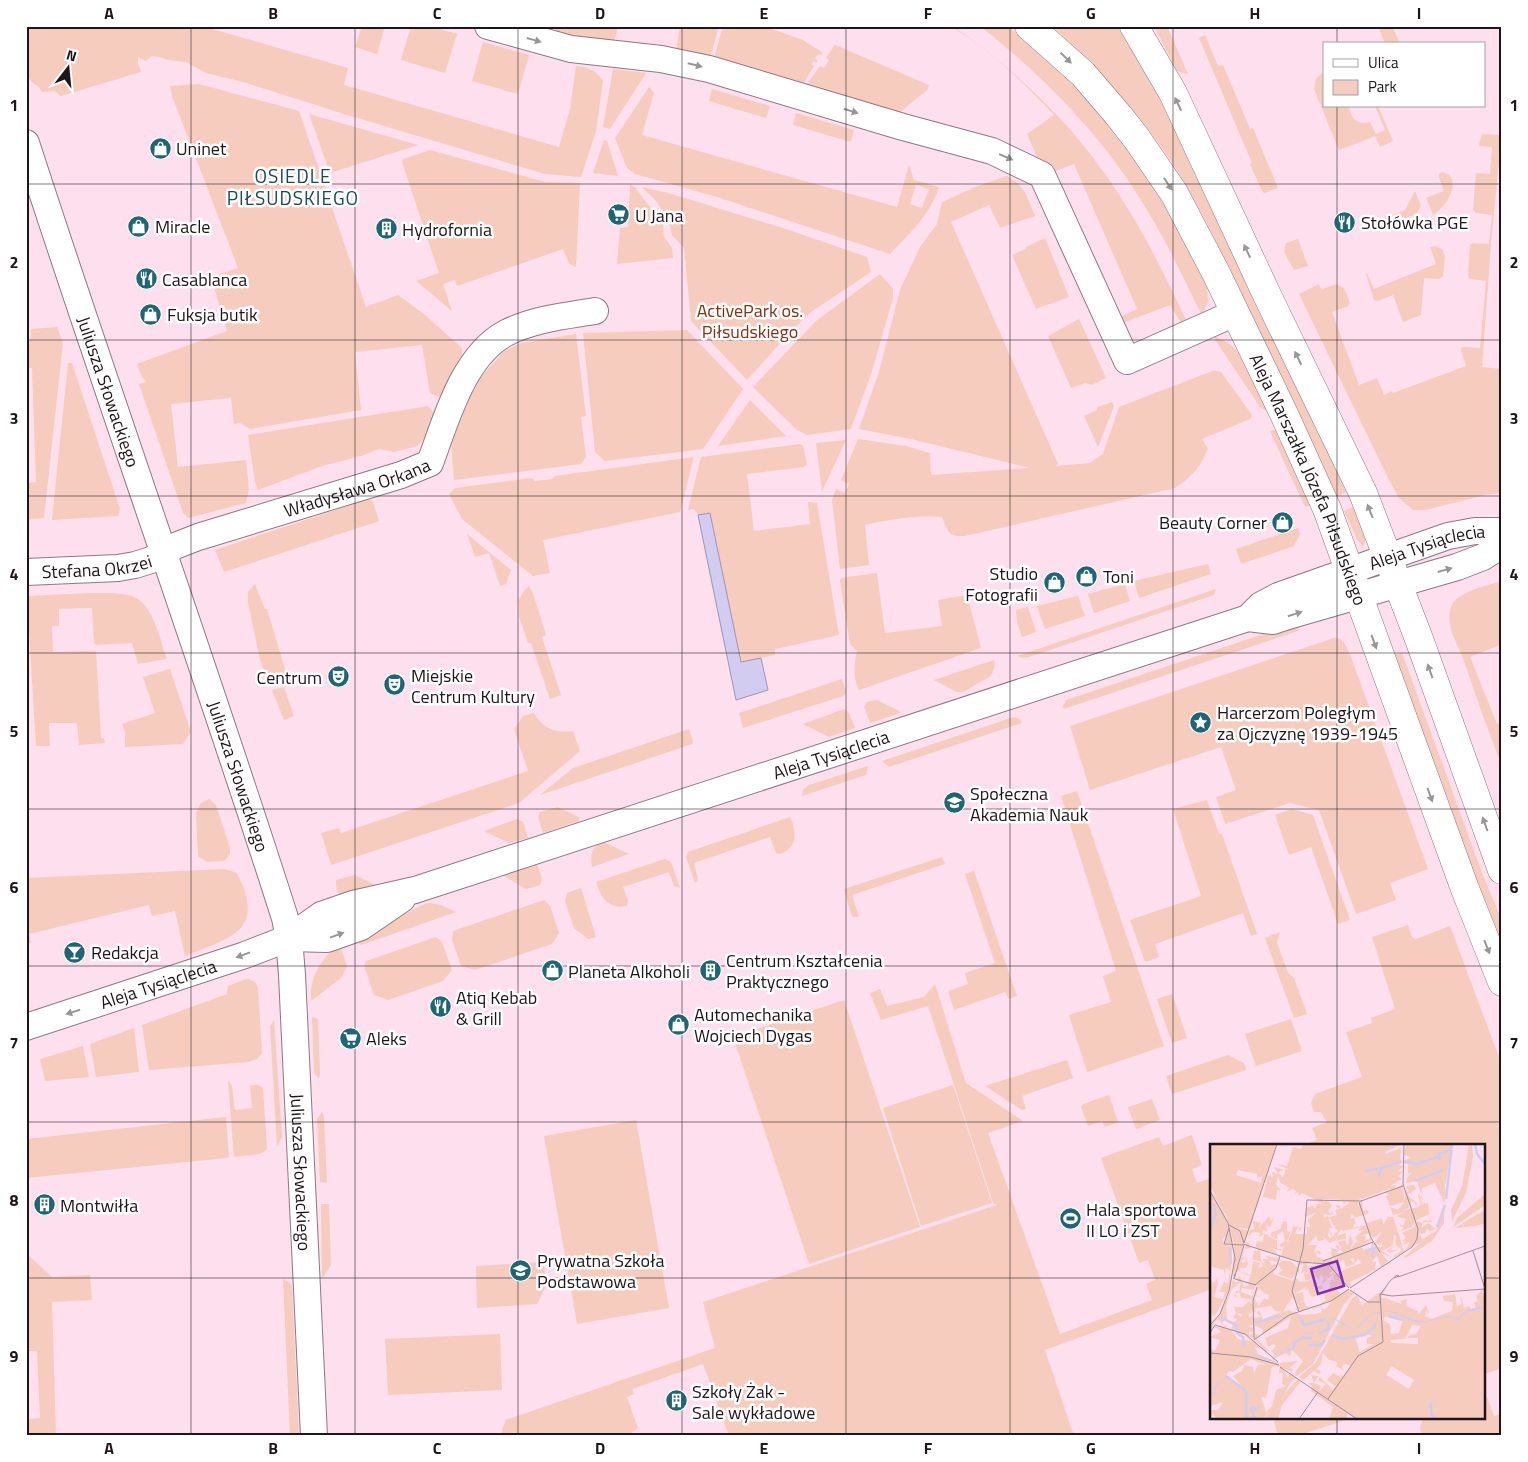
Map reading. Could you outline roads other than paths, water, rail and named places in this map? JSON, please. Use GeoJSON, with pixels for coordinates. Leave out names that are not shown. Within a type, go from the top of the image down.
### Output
{"type":"FeatureCollection","features":[{"type":"Feature","properties":{"kind":"street"},"geometry":{"type":"LineString","coordinates":[[488,26],[571,49],[662,59],[709,69],[992,151],[1029,167],[1042,174],[1127,361],[1235,313]]}},
{"type":"Feature","properties":{"kind":"street","name":"Aleja Marszałka Józefa Piłsudskiego"},"geometry":{"type":"LineString","coordinates":[[1029,26],[1083,74],[1119,116],[1158,169],[1186,214],[1235,313],[1321,496],[1464,889],[1502,982]]}},
{"type":"Feature","properties":{"kind":"street"},"geometry":{"type":"LineString","coordinates":[[1134,26],[1173,93],[1267,295],[1363,493],[1502,870]]}},
{"type":"Feature","properties":{"kind":"street","name":"Juliusza Słowackiego"},"geometry":{"type":"LineString","coordinates":[[26,143],[82,315],[164,551],[277,893],[289,938],[314,1436]]}},
{"type":"Feature","properties":{"kind":"street","name":"Władysława Orkana"},"geometry":{"type":"LineString","coordinates":[[164,551],[198,537],[401,475],[430,463],[458,390],[472,366],[486,349],[506,333],[525,325],[559,316],[596,311]]}},
{"type":"Feature","properties":{"kind":"street","name":"Aleja Tysiąclecia"},"geometry":{"type":"LineString","coordinates":[[1248,618],[1261,605],[1278,596],[1448,536],[1475,531],[1502,531]]}},
{"type":"Feature","properties":{"kind":"street","name":"Aleja Tysiąclecia"},"geometry":{"type":"LineString","coordinates":[[26,1027],[245,955],[289,938],[327,939],[361,927],[415,890],[1248,618],[1273,620],[1357,596],[1472,562],[1502,545]]}},
{"type":"Feature","properties":{"kind":"street","name":"Stefana Okrzei"},"geometry":{"type":"LineString","coordinates":[[26,572],[118,568],[151,560],[164,551]]}},
{"type":"Feature","properties":{"kind":"place","name":"Uninet"},"geometry":{"type":"Point","coordinates":[160,148]}},
{"type":"Feature","properties":{"kind":"place","name":"U Jana"},"geometry":{"type":"Point","coordinates":[619,215]}},
{"type":"Feature","properties":{"kind":"place","name":"Stołówka PGE"},"geometry":{"type":"Point","coordinates":[1345,222]}},
{"type":"Feature","properties":{"kind":"place","name":"Miracle"},"geometry":{"type":"Point","coordinates":[139,226]}},
{"type":"Feature","properties":{"kind":"place","name":"Hydrofornia"},"geometry":{"type":"Point","coordinates":[386,229]}},
{"type":"Feature","properties":{"kind":"place","name":"Casablanca"},"geometry":{"type":"Point","coordinates":[146,279]}},
{"type":"Feature","properties":{"kind":"place","name":"Fuksja butik"},"geometry":{"type":"Point","coordinates":[151,314]}},
{"type":"Feature","properties":{"kind":"place","name":"Beauty Corner"},"geometry":{"type":"Point","coordinates":[1283,522]}},
{"type":"Feature","properties":{"kind":"place","name":"Toni"},"geometry":{"type":"Point","coordinates":[1087,576]}},
{"type":"Feature","properties":{"kind":"place","name":"Studio Fotografii"},"geometry":{"type":"Point","coordinates":[1054,583]}},
{"type":"Feature","properties":{"kind":"place","name":"Centrum"},"geometry":{"type":"Point","coordinates":[338,677]}},
{"type":"Feature","properties":{"kind":"place","name":"Miejskie Centrum Kultury"},"geometry":{"type":"Point","coordinates":[395,685]}},
{"type":"Feature","properties":{"kind":"place","name":"Harcerzom Poległym za Ojczyznę 1939-1945"},"geometry":{"type":"Point","coordinates":[1201,722]}},
{"type":"Feature","properties":{"kind":"place","name":"Społeczna Akademia Nauk"},"geometry":{"type":"Point","coordinates":[954,803]}},
{"type":"Feature","properties":{"kind":"place","name":"Redakcja"},"geometry":{"type":"Point","coordinates":[75,952]}},
{"type":"Feature","properties":{"kind":"place","name":"Centrum Kształcenia Praktycznego"},"geometry":{"type":"Point","coordinates":[710,970]}},
{"type":"Feature","properties":{"kind":"place","name":"Planeta Alkoholi"},"geometry":{"type":"Point","coordinates":[552,971]}},
{"type":"Feature","properties":{"kind":"place","name":"Atiq Kebab & Grill"},"geometry":{"type":"Point","coordinates":[440,1007]}},
{"type":"Feature","properties":{"kind":"place","name":"Automechanika Wojciech Dygas"},"geometry":{"type":"Point","coordinates":[678,1024]}},
{"type":"Feature","properties":{"kind":"place","name":"Aleks"},"geometry":{"type":"Point","coordinates":[350,1038]}},
{"type":"Feature","properties":{"kind":"place","name":"Montwiłła"},"geometry":{"type":"Point","coordinates":[44,1205]}},
{"type":"Feature","properties":{"kind":"place","name":"Hala sportowa II LO i ZST"},"geometry":{"type":"Point","coordinates":[1070,1219]}},
{"type":"Feature","properties":{"kind":"place","name":"Prywatna Szkoła Podstawowa"},"geometry":{"type":"Point","coordinates":[521,1270]}},
{"type":"Feature","properties":{"kind":"place","name":"Szkoły Żak - Sale wykładowe"},"geometry":{"type":"Point","coordinates":[676,1401]}},
{"type":"Feature","properties":{"kind":"district","name":"OSIEDLE PIŁSUDSKIEGO"},"geometry":{"type":"Point","coordinates":[293,186]}},
{"type":"Feature","properties":{"kind":"park label","name":"ActivePark os. Piłsudskiego"},"geometry":{"type":"Point","coordinates":[750,320]}}]}
